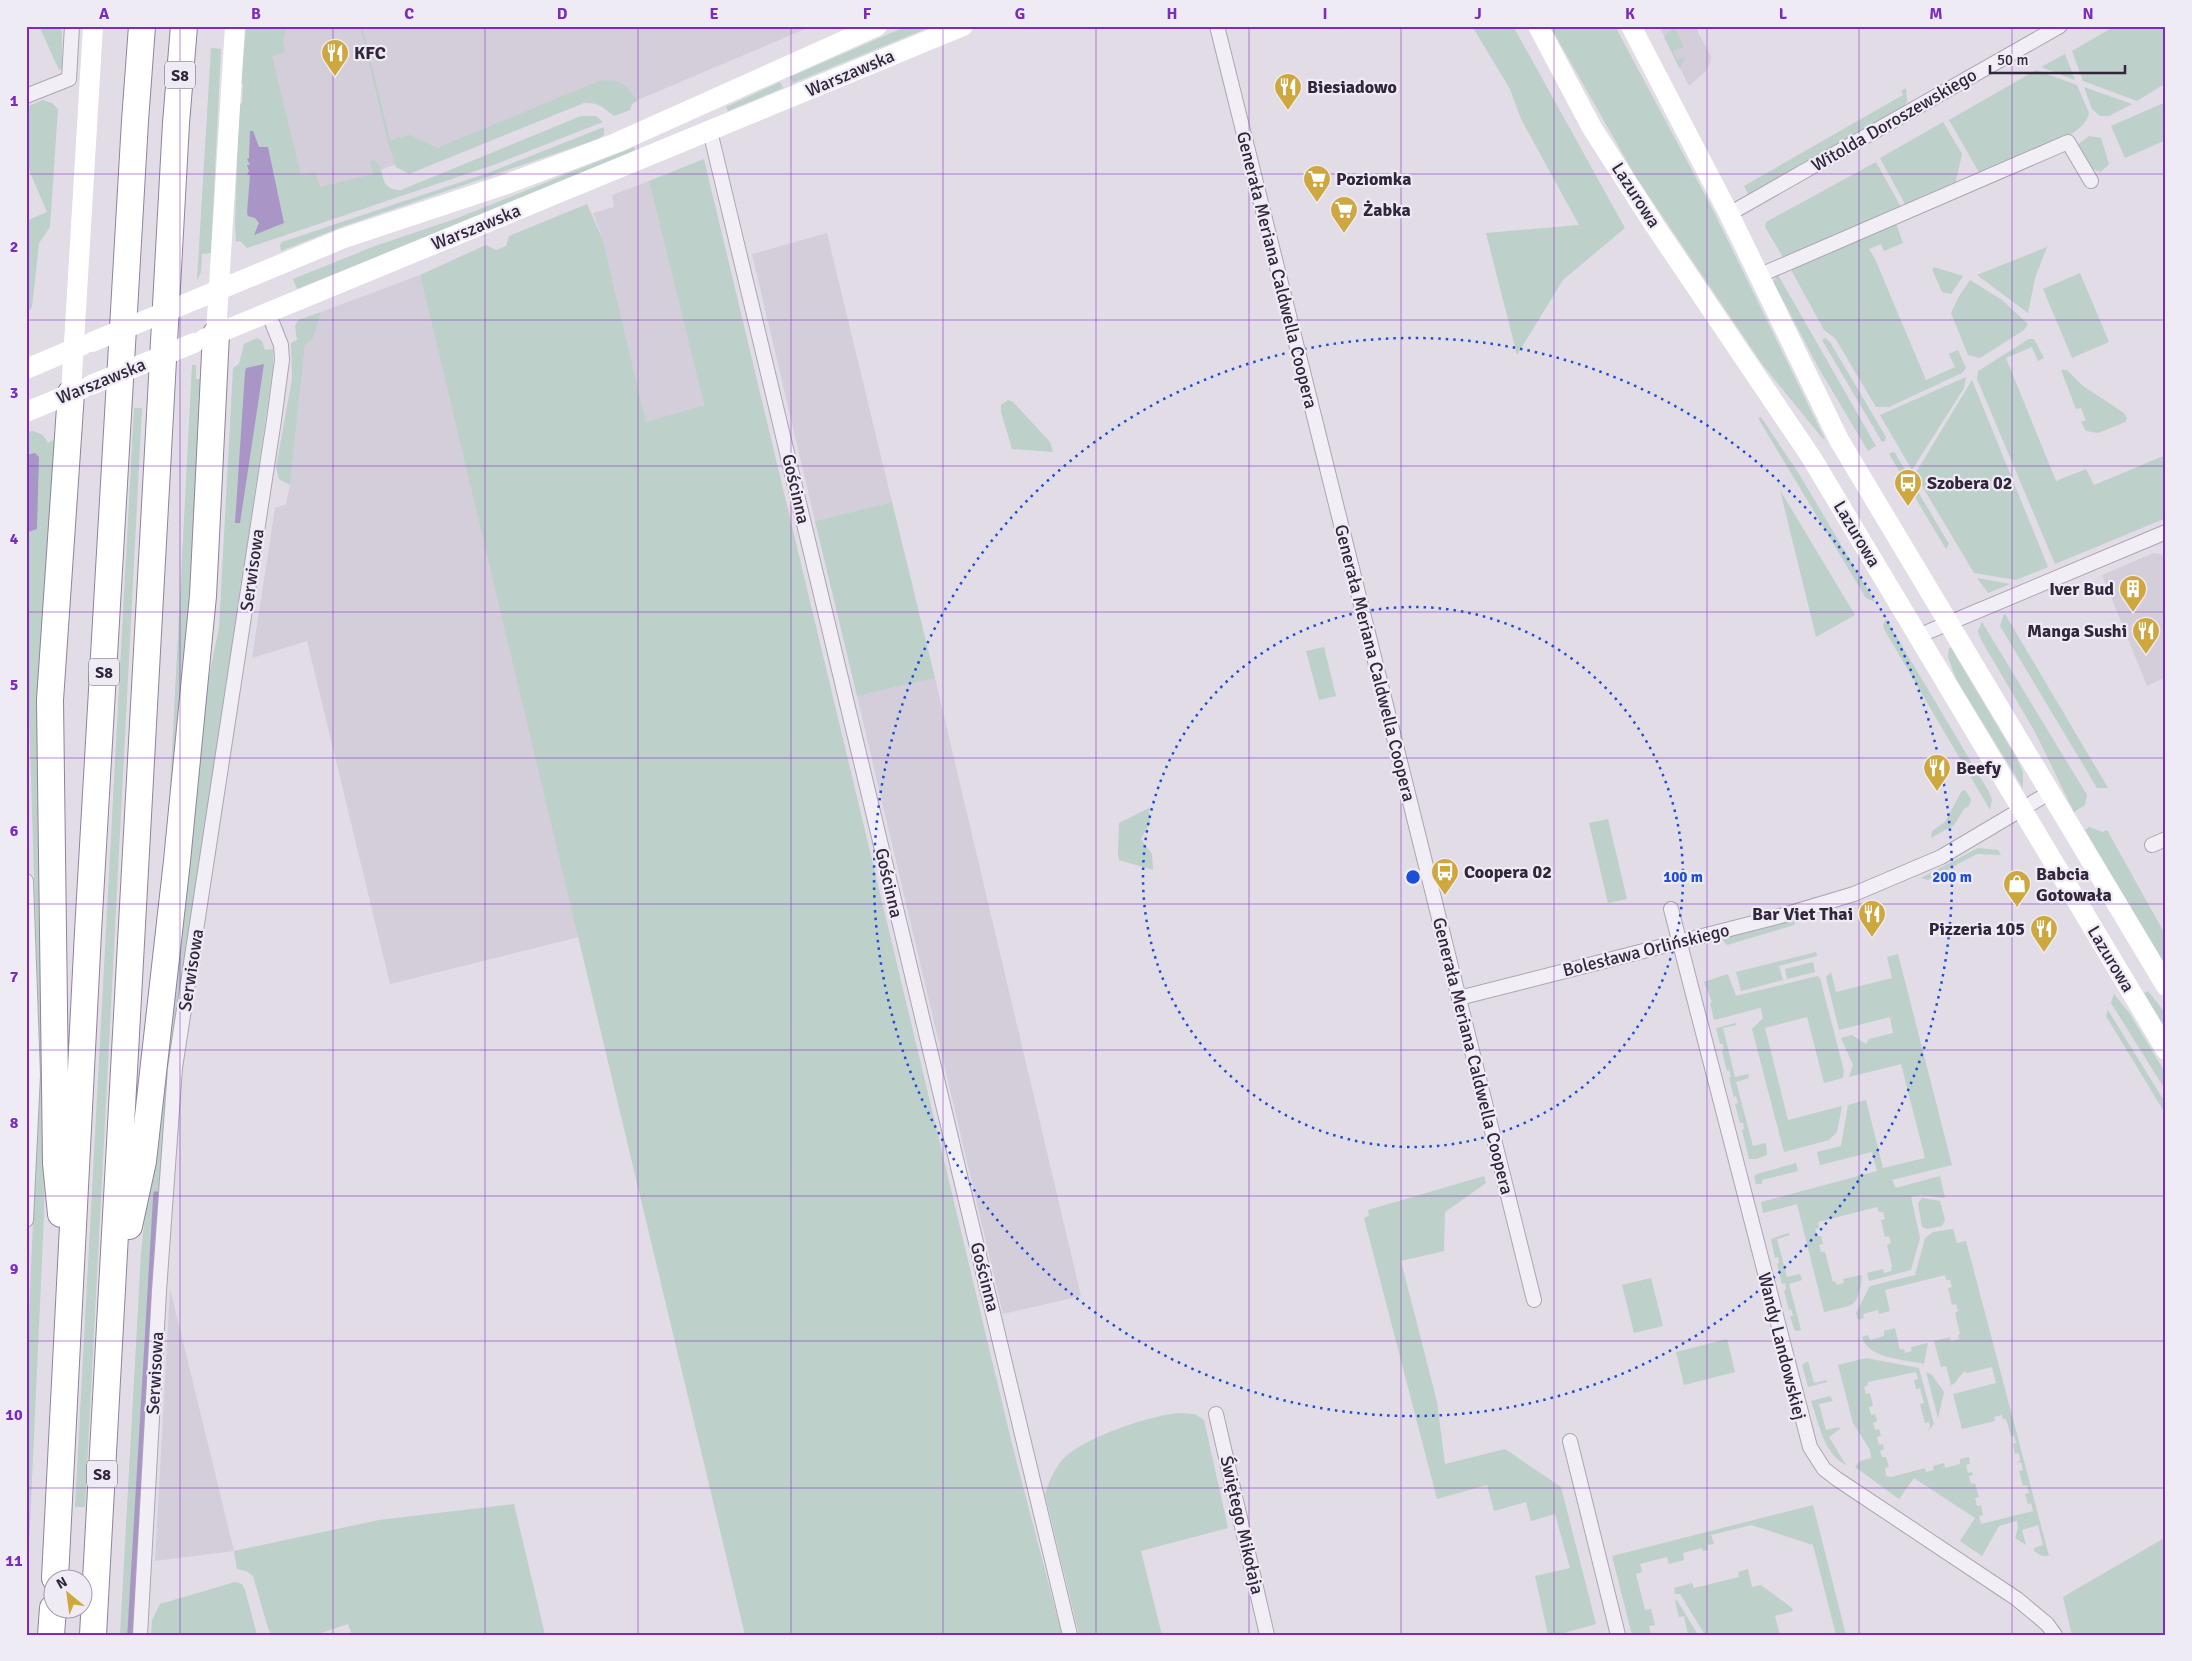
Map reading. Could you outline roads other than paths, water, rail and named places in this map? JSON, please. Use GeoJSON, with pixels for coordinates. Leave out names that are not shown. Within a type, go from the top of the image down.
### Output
{"type":"FeatureCollection","features":[{"type":"Feature","properties":{"kind":"highway","name":"S8"},"geometry":{"type":"LineString","coordinates":[[55,1568],[134,120],[142,26]]}},
{"type":"Feature","properties":{"kind":"highway","name":"S8"},"geometry":{"type":"LineString","coordinates":[[94,1635],[176,132],[184,26]]}},
{"type":"Feature","properties":{"kind":"highway"},"geometry":{"type":"LineString","coordinates":[[111,1312],[143,1161],[177,861],[203,596],[205,339]]}},
{"type":"Feature","properties":{"kind":"highway"},"geometry":{"type":"LineString","coordinates":[[69,1304],[56,1163],[50,700],[81,389]]}},
{"type":"Feature","properties":{"kind":"highway"},"geometry":{"type":"LineString","coordinates":[[52,1635],[53,1618]]}},
{"type":"Feature","properties":{"kind":"main road"},"geometry":{"type":"LineString","coordinates":[[81,389],[93,26]]}},
{"type":"Feature","properties":{"kind":"main road"},"geometry":{"type":"LineString","coordinates":[[205,339],[219,290],[235,26]]}},
{"type":"Feature","properties":{"kind":"main road","name":"Warszawska"},"geometry":{"type":"LineString","coordinates":[[26,369],[344,238],[507,184],[616,142],[877,26]]}},
{"type":"Feature","properties":{"kind":"main road","name":"Warszawska"},"geometry":{"type":"LineString","coordinates":[[26,412],[962,26]]}},
{"type":"Feature","properties":{"kind":"main road","name":"Lazurowa"},"geometry":{"type":"LineString","coordinates":[[1538,26],[1592,128],[1655,226],[1812,457],[2166,1050]]}},
{"type":"Feature","properties":{"kind":"main road","name":"Lazurowa"},"geometry":{"type":"LineString","coordinates":[[1631,26],[1729,214],[1839,440],[2166,986]]}},
{"type":"Feature","properties":{"kind":"street"},"geometry":{"type":"LineString","coordinates":[[26,96],[69,79],[72,26]]}},
{"type":"Feature","properties":{"kind":"street","name":"Generała Meriana Caldwella Coopera"},"geometry":{"type":"LineString","coordinates":[[1217,26],[1534,1300]]}},
{"type":"Feature","properties":{"kind":"street","name":"Witolda Doroszewskiego"},"geometry":{"type":"LineString","coordinates":[[1729,214],[2060,26]]}},
{"type":"Feature","properties":{"kind":"street","name":"Gościnna"},"geometry":{"type":"LineString","coordinates":[[710,131],[1070,1635]]}},
{"type":"Feature","properties":{"kind":"street"},"geometry":{"type":"LineString","coordinates":[[1758,276],[2068,142],[2091,181]]}},
{"type":"Feature","properties":{"kind":"street","name":"Serwisowa"},"geometry":{"type":"LineString","coordinates":[[140,1635],[159,1301],[175,1068],[276,412],[282,360],[281,345],[268,312]]}},
{"type":"Feature","properties":{"kind":"street"},"geometry":{"type":"LineString","coordinates":[[1918,636],[2166,532]]}},
{"type":"Feature","properties":{"kind":"street","name":"Bolesława Orlińskiego"},"geometry":{"type":"LineString","coordinates":[[1459,998],[1821,904],[1890,880],[1941,857],[2049,793]]}},
{"type":"Feature","properties":{"kind":"street"},"geometry":{"type":"LineString","coordinates":[[2152,845],[2166,839]]}},
{"type":"Feature","properties":{"kind":"street"},"geometry":{"type":"LineString","coordinates":[[26,881],[29,1048],[26,1220]]}},
{"type":"Feature","properties":{"kind":"street","name":"Wandy Landowskiej"},"geometry":{"type":"LineString","coordinates":[[1671,909],[1805,1435],[1812,1453],[1824,1469],[1837,1479],[2017,1599],[2047,1624],[2055,1635]]}},
{"type":"Feature","properties":{"kind":"street","name":"Świętego Mikołaja"},"geometry":{"type":"LineString","coordinates":[[1216,1414],[1267,1635]]}},
{"type":"Feature","properties":{"kind":"street"},"geometry":{"type":"LineString","coordinates":[[1570,1441],[1618,1635]]}},
{"type":"Feature","properties":{"kind":"waterway"},"geometry":{"type":"LineString","coordinates":[[130,1635],[156,1194]]}},
{"type":"Feature","properties":{"kind":"place","name":"KFC"},"geometry":{"type":"Point","coordinates":[335,77]}},
{"type":"Feature","properties":{"kind":"place","name":"Biesiadowo"},"geometry":{"type":"Point","coordinates":[1288,111]}},
{"type":"Feature","properties":{"kind":"place","name":"Poziomka"},"geometry":{"type":"Point","coordinates":[1317,203]}},
{"type":"Feature","properties":{"kind":"place","name":"Żabka"},"geometry":{"type":"Point","coordinates":[1344,234]}},
{"type":"Feature","properties":{"kind":"place","name":"Szobera 02"},"geometry":{"type":"Point","coordinates":[1908,507]}},
{"type":"Feature","properties":{"kind":"place","name":"Iver Bud"},"geometry":{"type":"Point","coordinates":[2133,613]}},
{"type":"Feature","properties":{"kind":"place","name":"Manga Sushi"},"geometry":{"type":"Point","coordinates":[2146,655]}},
{"type":"Feature","properties":{"kind":"place","name":"Beefy"},"geometry":{"type":"Point","coordinates":[1937,792]}},
{"type":"Feature","properties":{"kind":"place","name":"Coopera 02"},"geometry":{"type":"Point","coordinates":[1445,896]}},
{"type":"Feature","properties":{"kind":"place","name":"Babcia Gotowała"},"geometry":{"type":"Point","coordinates":[2017,908]}},
{"type":"Feature","properties":{"kind":"place","name":"Bar Viet Thai"},"geometry":{"type":"Point","coordinates":[1872,938]}},
{"type":"Feature","properties":{"kind":"place","name":"Pizzeria 105"},"geometry":{"type":"Point","coordinates":[2044,953]}}]}
